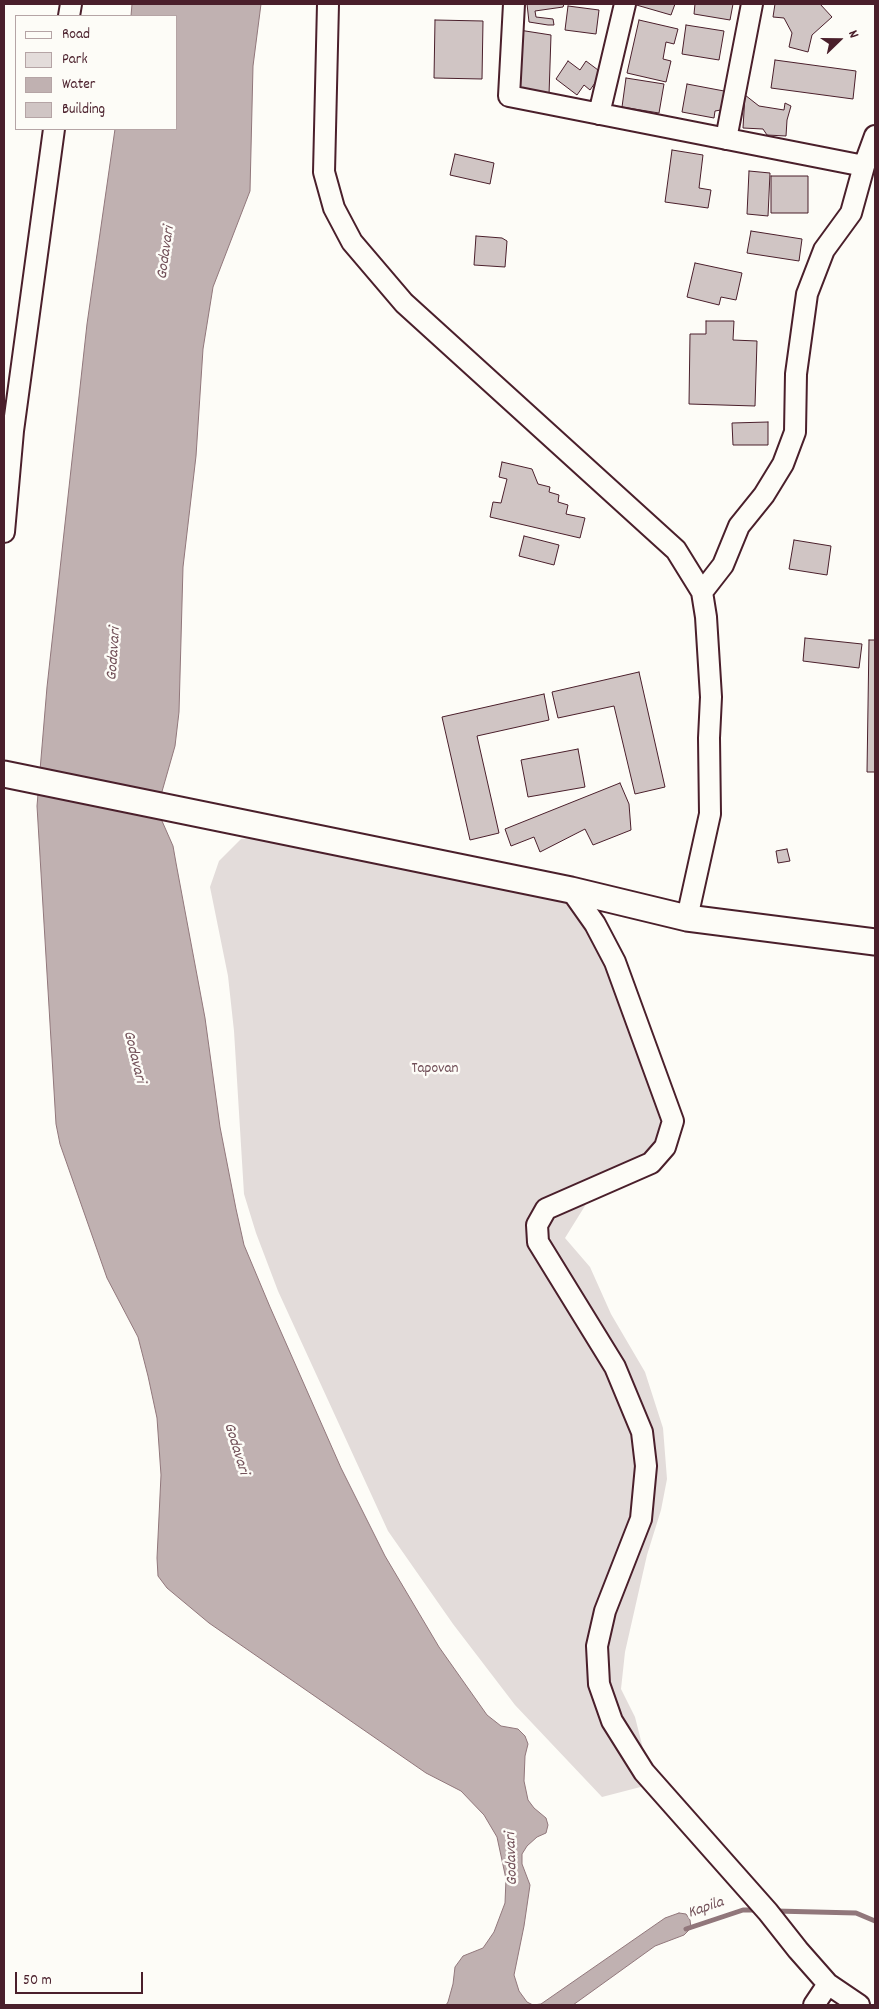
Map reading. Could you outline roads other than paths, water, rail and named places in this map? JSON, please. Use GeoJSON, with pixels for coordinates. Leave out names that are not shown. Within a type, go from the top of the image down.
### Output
{"type":"FeatureCollection","features":[{"type":"Feature","properties":{"kind":"main road"},"geometry":{"type":"LineString","coordinates":[[4,774],[571,890],[687,918],[875,942]]}},
{"type":"Feature","properties":{"kind":"street"},"geometry":{"type":"LineString","coordinates":[[328,4],[324,172],[334,208],[352,242],[404,304],[676,550],[702,592],[706,618],[711,697],[709,738],[710,814],[687,918]]}},
{"type":"Feature","properties":{"kind":"street"},"geometry":{"type":"LineString","coordinates":[[514,4],[509,96],[864,166]]}},
{"type":"Feature","properties":{"kind":"street"},"geometry":{"type":"LineString","coordinates":[[599,114],[625,4]]}},
{"type":"Feature","properties":{"kind":"street"},"geometry":{"type":"LineString","coordinates":[[726,139],[752,4]]}},
{"type":"Feature","properties":{"kind":"street"},"geometry":{"type":"LineString","coordinates":[[4,532],[13,431],[54,130]]}},
{"type":"Feature","properties":{"kind":"street"},"geometry":{"type":"LineString","coordinates":[[702,592],[723,565],[739,526],[764,495],[783,464],[794,432],[796,374],[807,294],[824,250],[850,213],[875,136]]}},
{"type":"Feature","properties":{"kind":"street"},"geometry":{"type":"LineString","coordinates":[[571,890],[595,924],[616,962],[673,1122],[665,1147],[651,1163],[546,1209],[537,1225],[538,1242],[615,1367],[642,1432],[646,1466],[641,1519],[606,1611],[597,1646],[599,1684],[612,1721],[644,1772],[768,1912],[828,1984],[859,2005]]}},
{"type":"Feature","properties":{"kind":"street"},"geometry":{"type":"LineString","coordinates":[[814,2005],[828,1984]]}},
{"type":"Feature","properties":{"kind":"water","name":"Godavari"},"geometry":{"type":"Polygon","coordinates":[[[132,4],[261,4],[253,66],[250,191],[213,287],[203,349],[196,456],[183,567],[179,712],[175,746],[159,802],[162,821],[173,846],[205,1018],[220,1127],[236,1209],[244,1245],[270,1307],[341,1468],[385,1556],[439,1647],[487,1715],[501,1726],[518,1729],[525,1736],[528,1744],[525,1756],[524,1781],[528,1800],[546,1818],[548,1825],[546,1833],[537,1837],[527,1846],[522,1854],[522,1864],[530,1885],[514,1975],[519,1991],[527,2002],[533,2005],[446,2005],[453,1984],[455,1967],[463,1956],[483,1948],[494,1932],[505,1903],[506,1879],[497,1837],[484,1815],[461,1791],[426,1773],[209,1623],[167,1588],[158,1576],[157,1558],[161,1475],[157,1418],[148,1376],[138,1337],[107,1278],[60,1144],[56,1124],[37,806],[47,687],[87,324],[115,130],[178,130],[178,15],[131,15],[132,4]]]}},
{"type":"Feature","properties":{"kind":"water"},"geometry":{"type":"Polygon","coordinates":[[[679,1913],[686,1914],[690,1920],[691,1928],[684,1935],[655,1946],[573,2005],[533,2005],[541,2004],[665,1918],[679,1913]]]}},
{"type":"Feature","properties":{"kind":"waterway","name":"Kapila"},"geometry":{"type":"LineString","coordinates":[[686,1929],[743,1910],[759,1910]]}},
{"type":"Feature","properties":{"kind":"waterway","name":"Kapila"},"geometry":{"type":"LineString","coordinates":[[775,1911],[856,1913],[875,1921]]}},
{"type":"Feature","properties":{"kind":"park label","name":"Tapovan"},"geometry":{"type":"Point","coordinates":[435,1070]}}]}
